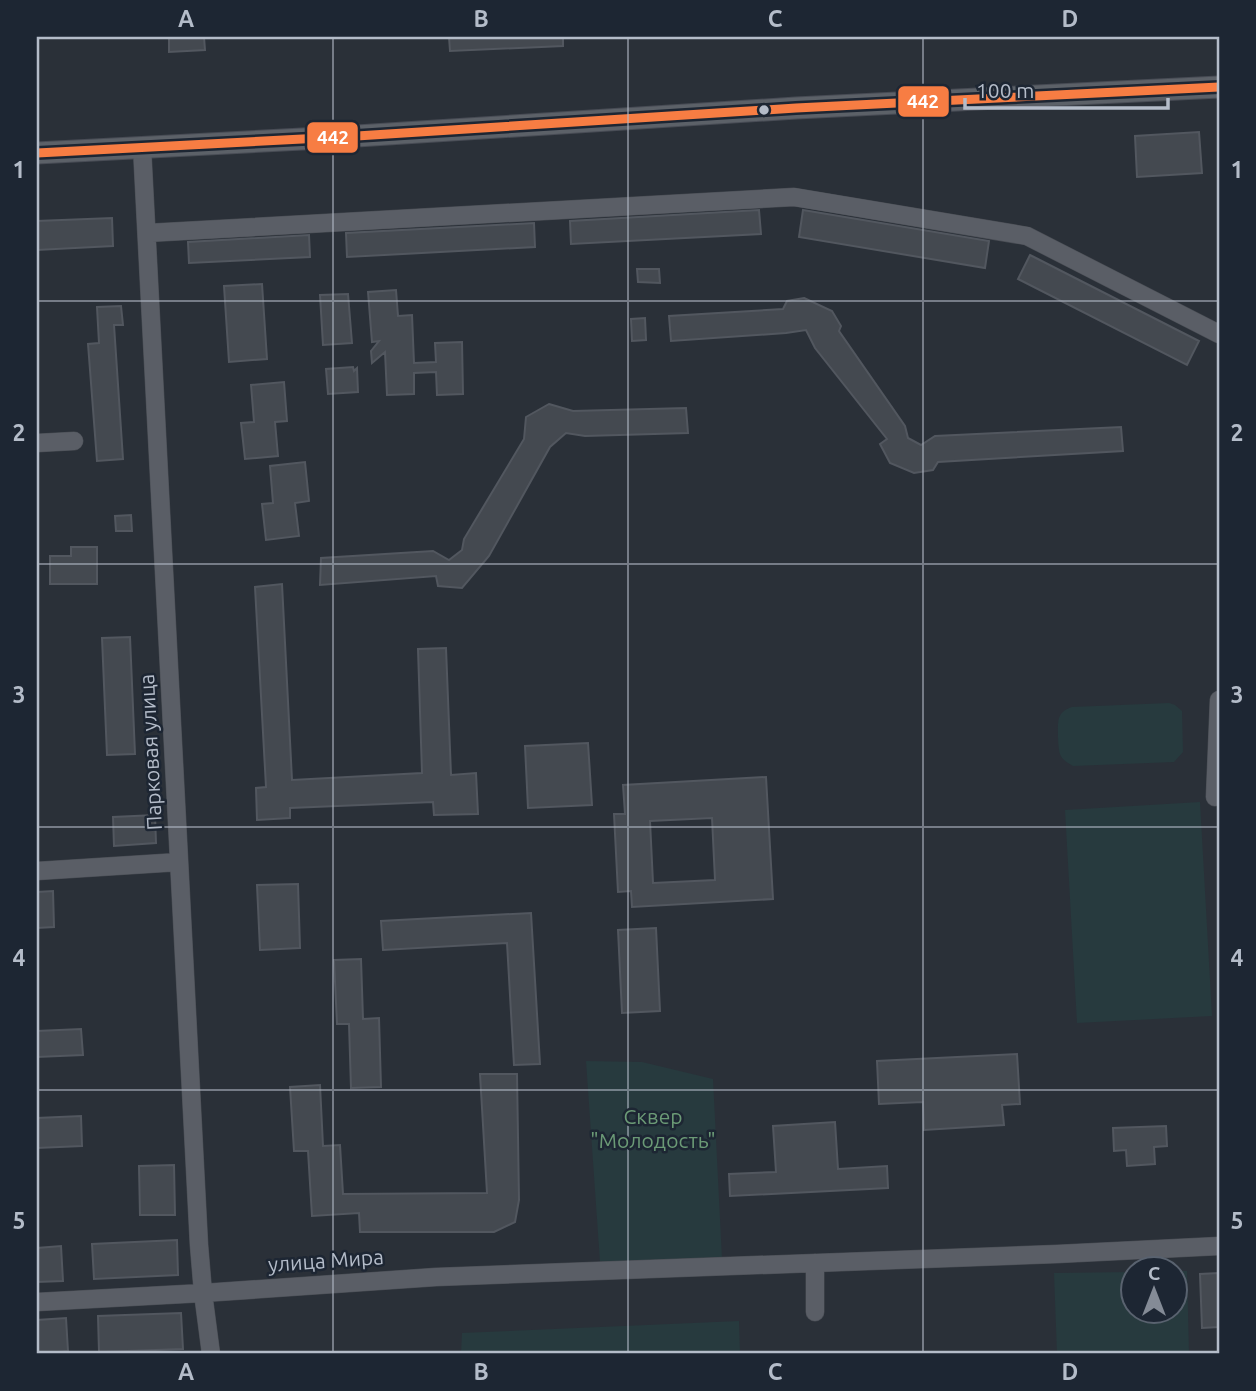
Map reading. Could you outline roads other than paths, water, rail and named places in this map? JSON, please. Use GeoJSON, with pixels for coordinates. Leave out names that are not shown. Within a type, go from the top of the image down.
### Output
{"type":"FeatureCollection","features":[{"type":"Feature","properties":{"kind":"main road"},"geometry":{"type":"LineString","coordinates":[[37,153],[796,108],[1219,87]]}},
{"type":"Feature","properties":{"kind":"street","name":"Парковая улица"},"geometry":{"type":"LineString","coordinates":[[142,147],[203,1293],[211,1354]]}},
{"type":"Feature","properties":{"kind":"street"},"geometry":{"type":"LineString","coordinates":[[146,233],[794,197],[1027,236],[1219,334]]}},
{"type":"Feature","properties":{"kind":"street"},"geometry":{"type":"LineString","coordinates":[[37,443],[74,441]]}},
{"type":"Feature","properties":{"kind":"street"},"geometry":{"type":"LineString","coordinates":[[1215,797],[1219,700]]}},
{"type":"Feature","properties":{"kind":"street"},"geometry":{"type":"LineString","coordinates":[[37,871],[179,862]]}},
{"type":"Feature","properties":{"kind":"street","name":"улица Мира"},"geometry":{"type":"LineString","coordinates":[[37,1302],[423,1278],[1219,1246]]}},
{"type":"Feature","properties":{"kind":"street"},"geometry":{"type":"LineString","coordinates":[[815,1263],[815,1312]]}},
{"type":"Feature","properties":{"kind":"park label","name":"Сквер \"Молодость\""},"geometry":{"type":"Point","coordinates":[653,1129]}}]}
